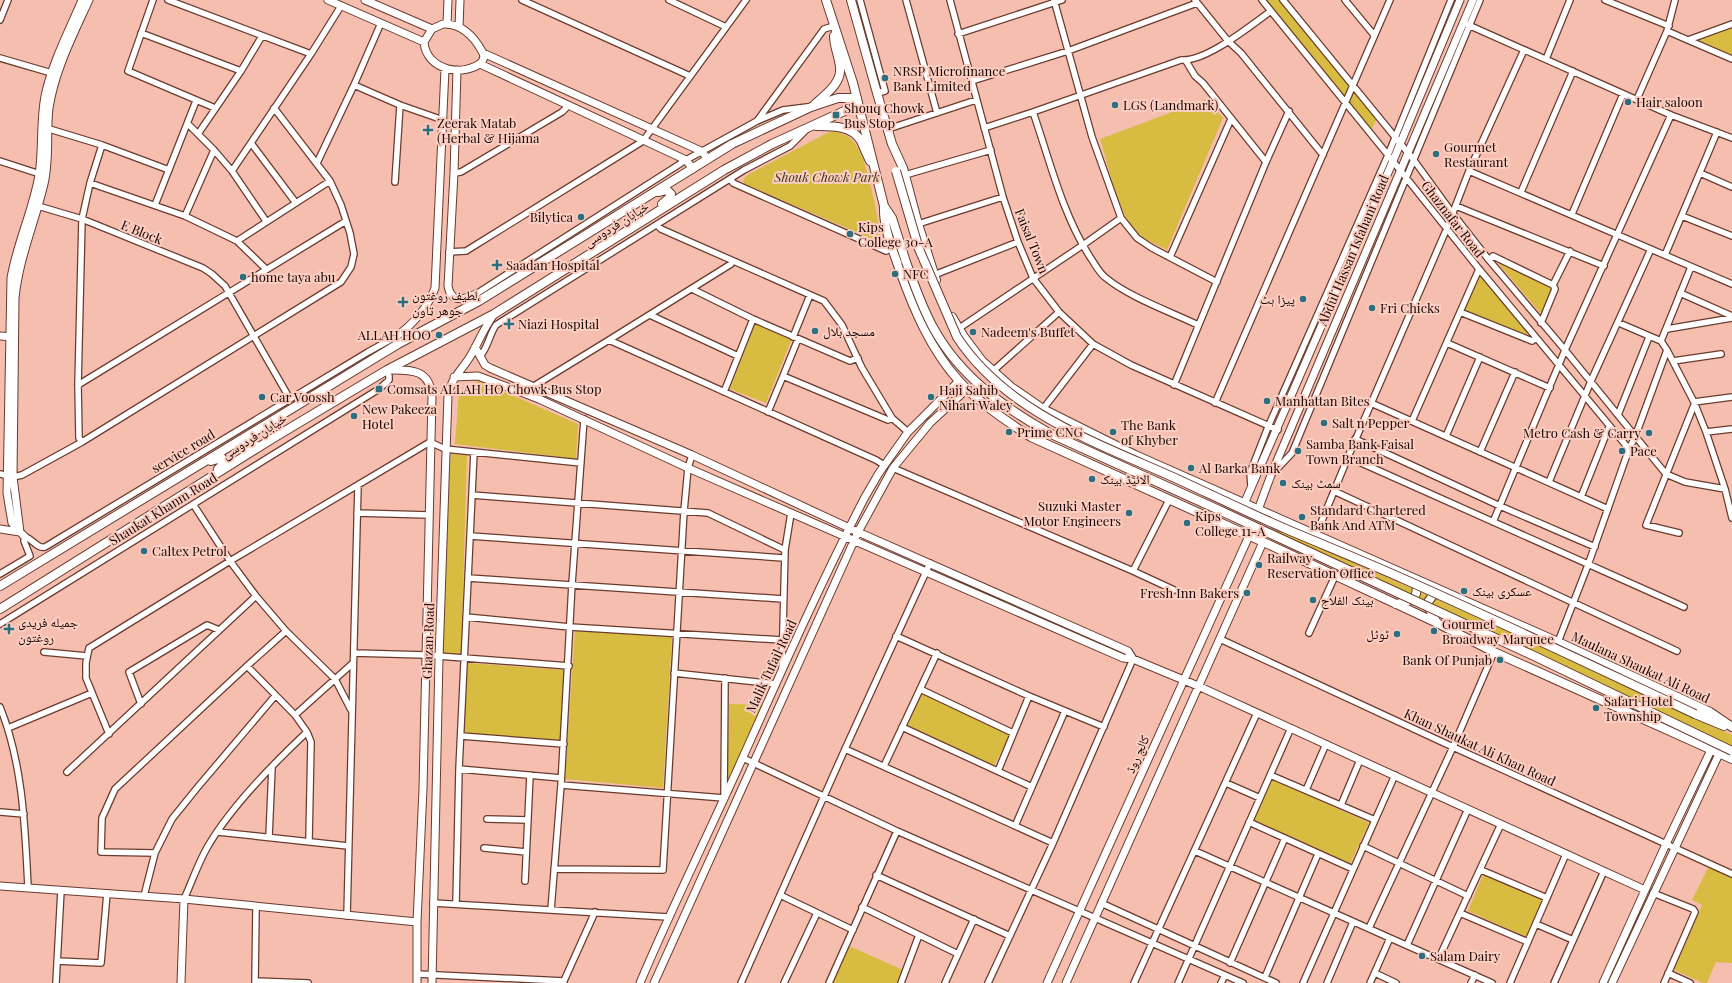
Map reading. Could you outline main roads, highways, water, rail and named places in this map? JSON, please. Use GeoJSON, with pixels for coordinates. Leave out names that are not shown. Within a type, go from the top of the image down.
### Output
{"type":"FeatureCollection","features":[{"type":"Feature","properties":{"kind":"main road"},"geometry":{"type":"LineString","coordinates":[[826,0],[857,100],[876,170],[884,206],[884,219],[892,248],[906,286],[928,336],[939,356],[967,389],[1014,426],[1032,437],[1263,542],[1437,623],[1494,652],[1732,759]]}},
{"type":"Feature","properties":{"kind":"main road","name":"Maulana Shaukat Ali Road"},"geometry":{"type":"LineString","coordinates":[[851,0],[892,144],[905,175],[934,275],[946,305],[958,329],[982,361],[1016,391],[1043,409],[1109,442],[1244,504],[1558,642],[1710,712],[1732,728]]}},
{"type":"Feature","properties":{"kind":"main road"},"geometry":{"type":"LineString","coordinates":[[811,106],[832,88],[839,75],[840,67],[834,43],[834,26]]}},
{"type":"Feature","properties":{"kind":"main road","name":"خیابان فردوسی"},"geometry":{"type":"LineString","coordinates":[[0,586],[267,422],[397,340],[477,298],[756,131],[811,106],[838,98],[857,100]]}},
{"type":"Feature","properties":{"kind":"main road","name":"خیابان فردوسی"},"geometry":{"type":"LineString","coordinates":[[0,609],[275,437],[387,370],[494,314],[724,170],[811,126],[851,108],[857,100]]}},
{"type":"Feature","properties":{"kind":"main road"},"geometry":{"type":"LineString","coordinates":[[811,126],[837,126],[850,131],[861,141],[863,149],[876,170]]}},
{"type":"Feature","properties":{"kind":"main road"},"geometry":{"type":"LineString","coordinates":[[892,144],[896,171],[919,249],[957,337],[965,349],[984,370],[1010,393],[1028,406],[1059,424],[1284,528],[1405,580],[1695,714],[1732,728]]}},
{"type":"Feature","properties":{"kind":"main road"},"geometry":{"type":"LineString","coordinates":[[650,216],[653,210],[671,196],[669,191],[655,192]]}},
{"type":"Feature","properties":{"kind":"main road"},"geometry":{"type":"LineString","coordinates":[[884,206],[892,218],[906,262],[933,328],[952,358],[974,381],[1017,414],[1049,434],[1220,510],[1532,655],[1732,751]]}},
{"type":"Feature","properties":{"kind":"main road"},"geometry":{"type":"LineString","coordinates":[[267,422],[246,441],[245,446],[250,449],[275,437]]}},
{"type":"Feature","properties":{"kind":"main road"},"geometry":{"type":"LineString","coordinates":[[1062,451],[1078,450],[1082,447],[1083,439],[1076,426]]}},
{"type":"Feature","properties":{"kind":"main road"},"geometry":{"type":"LineString","coordinates":[[1101,468],[1096,456],[1097,450],[1100,446],[1109,442]]}},
{"type":"Feature","properties":{"kind":"main road"},"geometry":{"type":"LineString","coordinates":[[183,474],[219,458],[223,460],[224,463],[222,467],[189,491]]}},
{"type":"Feature","properties":{"kind":"main road"},"geometry":{"type":"LineString","coordinates":[[1396,604],[1415,598],[1418,591],[1416,579]]}},
{"type":"Feature","properties":{"kind":"main road"},"geometry":{"type":"LineString","coordinates":[[1437,623],[1429,608],[1428,602],[1433,595],[1445,593]]}},
{"type":"Feature","properties":{"kind":"place","name":"NRSP Microfinance Bank Limited"},"geometry":{"type":"Point","coordinates":[885,78]}},
{"type":"Feature","properties":{"kind":"place","name":"Hair saloon"},"geometry":{"type":"Point","coordinates":[1628,102]}},
{"type":"Feature","properties":{"kind":"place","name":"LGS (Landmark)"},"geometry":{"type":"Point","coordinates":[1115,105]}},
{"type":"Feature","properties":{"kind":"place","name":"Shouq Chowk Bus Stop"},"geometry":{"type":"Point","coordinates":[836,115]}},
{"type":"Feature","properties":{"kind":"place","name":"Zeerak Matab (Herbal & Hijama"},"geometry":{"type":"Point","coordinates":[428,130]}},
{"type":"Feature","properties":{"kind":"place","name":"Gourmet Restaurant"},"geometry":{"type":"Point","coordinates":[1436,154]}},
{"type":"Feature","properties":{"kind":"place","name":"Bilytica"},"geometry":{"type":"Point","coordinates":[581,217]}},
{"type":"Feature","properties":{"kind":"place","name":"Kips College 30-A"},"geometry":{"type":"Point","coordinates":[850,234]}},
{"type":"Feature","properties":{"kind":"place","name":"Saadan Hospital"},"geometry":{"type":"Point","coordinates":[497,265]}},
{"type":"Feature","properties":{"kind":"place","name":"NFC"},"geometry":{"type":"Point","coordinates":[895,274]}},
{"type":"Feature","properties":{"kind":"place","name":"home taya abu"},"geometry":{"type":"Point","coordinates":[243,277]}},
{"type":"Feature","properties":{"kind":"place","name":"پیزا ہٹ"},"geometry":{"type":"Point","coordinates":[1303,299]}},
{"type":"Feature","properties":{"kind":"place","name":"لطیف روغتون، جوهر ټاون"},"geometry":{"type":"Point","coordinates":[403,302]}},
{"type":"Feature","properties":{"kind":"place","name":"Fri Chicks"},"geometry":{"type":"Point","coordinates":[1372,308]}},
{"type":"Feature","properties":{"kind":"place","name":"Niazi Hospital"},"geometry":{"type":"Point","coordinates":[509,324]}},
{"type":"Feature","properties":{"kind":"place","name":"مسجد بلال"},"geometry":{"type":"Point","coordinates":[815,331]}},
{"type":"Feature","properties":{"kind":"place","name":"Nadeem's Buffet"},"geometry":{"type":"Point","coordinates":[973,332]}},
{"type":"Feature","properties":{"kind":"place","name":"ALLAH HOO"},"geometry":{"type":"Point","coordinates":[439,335]}},
{"type":"Feature","properties":{"kind":"place","name":"Comsats ALLAH HO Chowk Bus Stop"},"geometry":{"type":"Point","coordinates":[379,389]}},
{"type":"Feature","properties":{"kind":"place","name":"Car Voossh"},"geometry":{"type":"Point","coordinates":[262,397]}},
{"type":"Feature","properties":{"kind":"place","name":"Haji Sahib Nihari Waley"},"geometry":{"type":"Point","coordinates":[931,397]}},
{"type":"Feature","properties":{"kind":"place","name":"Manhattan Bites"},"geometry":{"type":"Point","coordinates":[1267,401]}},
{"type":"Feature","properties":{"kind":"place","name":"New Pakeeza Hotel"},"geometry":{"type":"Point","coordinates":[354,416]}},
{"type":"Feature","properties":{"kind":"place","name":"Salt n Pepper"},"geometry":{"type":"Point","coordinates":[1324,423]}},
{"type":"Feature","properties":{"kind":"place","name":"Prime CNG"},"geometry":{"type":"Point","coordinates":[1009,432]}},
{"type":"Feature","properties":{"kind":"place","name":"The Bank of Khyber"},"geometry":{"type":"Point","coordinates":[1113,432]}},
{"type":"Feature","properties":{"kind":"place","name":"Metro Cash & Carry"},"geometry":{"type":"Point","coordinates":[1649,433]}},
{"type":"Feature","properties":{"kind":"place","name":"Samba Bank Faisal Town Branch"},"geometry":{"type":"Point","coordinates":[1298,451]}},
{"type":"Feature","properties":{"kind":"place","name":"Pace"},"geometry":{"type":"Point","coordinates":[1622,451]}},
{"type":"Feature","properties":{"kind":"place","name":"Al Barka Bank"},"geometry":{"type":"Point","coordinates":[1191,468]}},
{"type":"Feature","properties":{"kind":"place","name":"الائیڈ بینک"},"geometry":{"type":"Point","coordinates":[1092,479]}},
{"type":"Feature","properties":{"kind":"place","name":"سمٹ بینک"},"geometry":{"type":"Point","coordinates":[1283,483]}},
{"type":"Feature","properties":{"kind":"place","name":"Suzuki Master Motor Engineers"},"geometry":{"type":"Point","coordinates":[1129,513]}},
{"type":"Feature","properties":{"kind":"place","name":"Standard Chartered Bank And ATM"},"geometry":{"type":"Point","coordinates":[1302,517]}},
{"type":"Feature","properties":{"kind":"place","name":"Kips College 11-A"},"geometry":{"type":"Point","coordinates":[1187,523]}},
{"type":"Feature","properties":{"kind":"place","name":"Caltex Petrol"},"geometry":{"type":"Point","coordinates":[144,551]}},
{"type":"Feature","properties":{"kind":"place","name":"Railway Reservation Office"},"geometry":{"type":"Point","coordinates":[1259,565]}},
{"type":"Feature","properties":{"kind":"place","name":"عسکری بینک"},"geometry":{"type":"Point","coordinates":[1464,591]}},
{"type":"Feature","properties":{"kind":"place","name":"Fresh Inn Bakers"},"geometry":{"type":"Point","coordinates":[1247,593]}},
{"type":"Feature","properties":{"kind":"place","name":"بینک الفلاح"},"geometry":{"type":"Point","coordinates":[1313,600]}},
{"type":"Feature","properties":{"kind":"place","name":"جمیله فریدی روغتون"},"geometry":{"type":"Point","coordinates":[9,629]}},
{"type":"Feature","properties":{"kind":"place","name":"Gourmet Broadway Marquee"},"geometry":{"type":"Point","coordinates":[1434,631]}},
{"type":"Feature","properties":{"kind":"place","name":"ٹوٹل"},"geometry":{"type":"Point","coordinates":[1397,634]}},
{"type":"Feature","properties":{"kind":"place","name":"Bank Of Punjab"},"geometry":{"type":"Point","coordinates":[1500,660]}},
{"type":"Feature","properties":{"kind":"place","name":"Safari Hotel Township"},"geometry":{"type":"Point","coordinates":[1596,708]}},
{"type":"Feature","properties":{"kind":"place","name":"Salam Dairy"},"geometry":{"type":"Point","coordinates":[1422,956]}},
{"type":"Feature","properties":{"kind":"park label","name":"Shouk Chowk Park"},"geometry":{"type":"Point","coordinates":[827,177]}}]}
